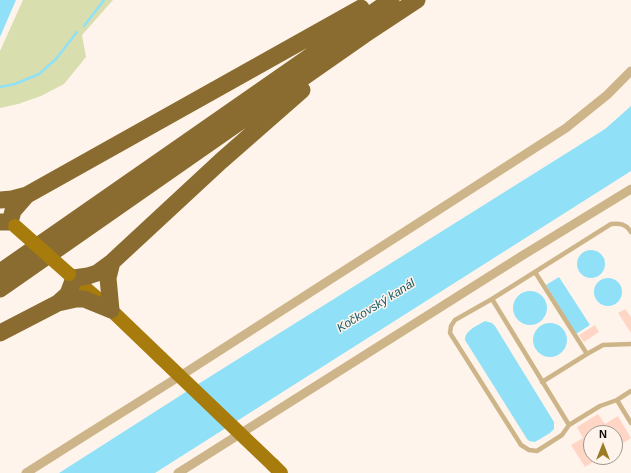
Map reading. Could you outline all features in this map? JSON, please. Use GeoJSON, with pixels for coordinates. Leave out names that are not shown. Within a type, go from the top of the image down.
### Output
{"type":"FeatureCollection","features":[{"type":"Feature","properties":{"kind":"highway"},"geometry":{"type":"LineString","coordinates":[[0,200],[12,199],[27,195],[375,0]]}},
{"type":"Feature","properties":{"kind":"highway"},"geometry":{"type":"LineString","coordinates":[[0,272],[391,0]]}},
{"type":"Feature","properties":{"kind":"highway"},"geometry":{"type":"LineString","coordinates":[[0,289],[364,35],[417,0]]}},
{"type":"Feature","properties":{"kind":"highway"},"geometry":{"type":"LineString","coordinates":[[0,333],[58,303],[68,294],[72,276],[88,276],[97,273],[112,262],[221,161],[364,35]]}},
{"type":"Feature","properties":{"kind":"highway"},"geometry":{"type":"LineString","coordinates":[[6,221],[27,195]]}},
{"type":"Feature","properties":{"kind":"highway"},"geometry":{"type":"LineString","coordinates":[[58,303],[76,299],[84,299],[111,310],[108,278],[112,262]]}},
{"type":"Feature","properties":{"kind":"main road"},"geometry":{"type":"LineString","coordinates":[[6,221],[111,310],[277,469]]}},
{"type":"Feature","properties":{"kind":"street"},"geometry":{"type":"LineString","coordinates":[[26,473],[201,363],[566,128],[606,95],[631,71]]}},
{"type":"Feature","properties":{"kind":"street"},"geometry":{"type":"LineString","coordinates":[[178,473],[631,189]]}},
{"type":"Feature","properties":{"kind":"lane"},"geometry":{"type":"LineString","coordinates":[[631,232],[620,223],[611,224],[492,299],[455,320],[450,326],[450,333],[521,445],[529,450],[537,451],[562,435],[569,425],[600,406],[617,400],[631,391]]}},
{"type":"Feature","properties":{"kind":"lane"},"geometry":{"type":"LineString","coordinates":[[535,272],[587,354]]}},
{"type":"Feature","properties":{"kind":"lane"},"geometry":{"type":"LineString","coordinates":[[492,299],[569,425]]}},
{"type":"Feature","properties":{"kind":"lane"},"geometry":{"type":"LineString","coordinates":[[542,382],[603,345],[631,344]]}},
{"type":"Feature","properties":{"kind":"lane"},"geometry":{"type":"LineString","coordinates":[[617,400],[631,424]]}},
{"type":"Feature","properties":{"kind":"green space"},"geometry":{"type":"Polygon","coordinates":[[[23,0],[113,0],[82,35],[86,57],[64,84],[41,96],[18,104],[0,108],[0,51],[23,0]]]}},
{"type":"Feature","properties":{"kind":"water"},"geometry":{"type":"Polygon","coordinates":[[[0,0],[16,0],[0,37],[0,0]]]}},
{"type":"Feature","properties":{"kind":"water","name":"Kočkovský kanál"},"geometry":{"type":"Polygon","coordinates":[[[631,106],[631,171],[155,473],[59,473],[605,129],[631,106]]]}},
{"type":"Feature","properties":{"kind":"water"},"geometry":{"type":"Polygon","coordinates":[[[591,250],[601,254],[605,264],[601,274],[591,278],[581,274],[577,264],[581,254],[591,250]]]}},
{"type":"Feature","properties":{"kind":"water"},"geometry":{"type":"Polygon","coordinates":[[[559,277],[590,325],[576,334],[546,285],[559,277]]]}},
{"type":"Feature","properties":{"kind":"water"},"geometry":{"type":"Polygon","coordinates":[[[608,278],[614,279],[618,282],[621,286],[621,298],[618,302],[614,305],[608,306],[602,305],[598,302],[595,298],[594,292],[595,286],[598,282],[602,279],[608,278]]]}},
{"type":"Feature","properties":{"kind":"water"},"geometry":{"type":"Polygon","coordinates":[[[533,291],[542,296],[546,301],[546,315],[542,320],[537,324],[527,325],[523,324],[514,315],[513,305],[514,301],[523,292],[533,291]]]}},
{"type":"Feature","properties":{"kind":"water"},"geometry":{"type":"Polygon","coordinates":[[[485,321],[492,323],[495,326],[554,422],[554,429],[535,442],[527,439],[465,340],[469,331],[485,321]]]}},
{"type":"Feature","properties":{"kind":"water"},"geometry":{"type":"Polygon","coordinates":[[[547,323],[553,323],[557,324],[564,330],[567,340],[566,347],[560,354],[553,357],[547,357],[543,356],[536,350],[533,343],[533,337],[534,333],[540,326],[547,323]]]}},
{"type":"Feature","properties":{"kind":"building"},"geometry":{"type":"Polygon","coordinates":[[[625,309],[631,317],[631,333],[618,313],[625,309]]]}},
{"type":"Feature","properties":{"kind":"building"},"geometry":{"type":"Polygon","coordinates":[[[595,325],[599,332],[584,342],[579,335],[595,325]]]}},
{"type":"Feature","properties":{"kind":"building"},"geometry":{"type":"Polygon","coordinates":[[[598,414],[605,424],[618,416],[631,438],[623,443],[623,425],[583,425],[583,438],[577,427],[598,414]]]}},
{"type":"Feature","properties":{"kind":"building"},"geometry":{"type":"Polygon","coordinates":[[[583,438],[583,464],[571,445],[583,438]]]}},
{"type":"Feature","properties":{"kind":"waterway"},"geometry":{"type":"LineString","coordinates":[[84,26],[104,0]]}},
{"type":"Feature","properties":{"kind":"waterway"},"geometry":{"type":"LineString","coordinates":[[0,87],[15,84],[39,74],[56,59],[77,32]]}}]}
